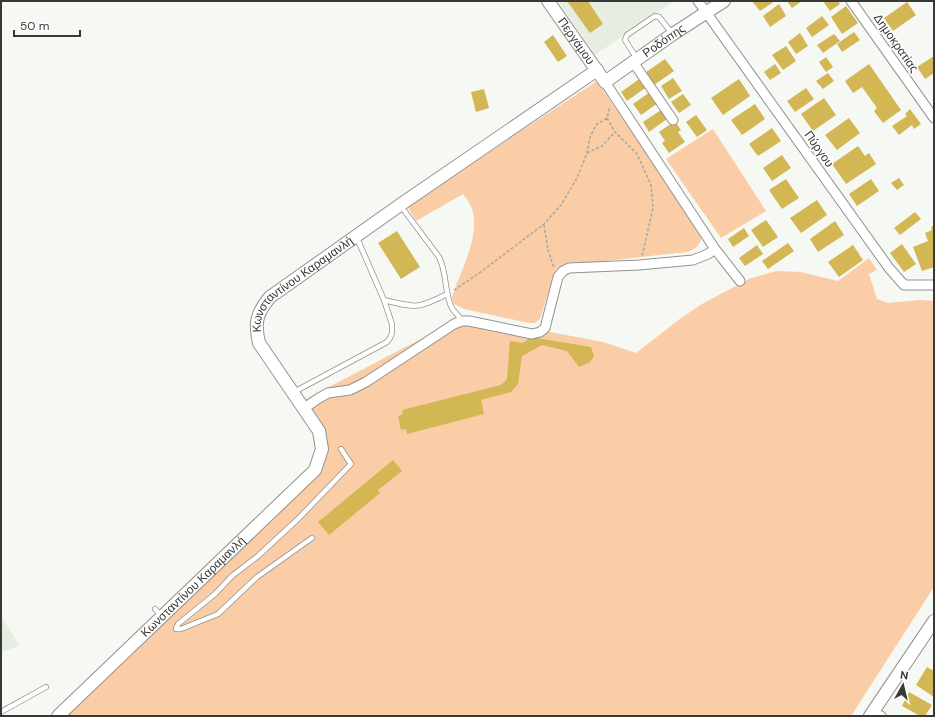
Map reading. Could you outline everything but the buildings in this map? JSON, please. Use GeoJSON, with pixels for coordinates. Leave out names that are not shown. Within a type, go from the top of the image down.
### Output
{"type":"FeatureCollection","features":[{"type":"Feature","properties":{"kind":"street","name":"Περγάμου"},"geometry":{"type":"LineString","coordinates":[[548,1],[605,82]]}},
{"type":"Feature","properties":{"kind":"street","name":"Πύργου"},"geometry":{"type":"LineString","coordinates":[[698,1],[889,268],[904,285],[934,285]]}},
{"type":"Feature","properties":{"kind":"street","name":"Ροδόπης"},"geometry":{"type":"LineString","coordinates":[[605,82],[673,34],[724,1]]}},
{"type":"Feature","properties":{"kind":"street","name":"Δημοκρατίας"},"geometry":{"type":"LineString","coordinates":[[851,1],[934,118]]}},
{"type":"Feature","properties":{"kind":"street"},"geometry":{"type":"LineString","coordinates":[[635,61],[673,120]]}},
{"type":"Feature","properties":{"kind":"street","name":"Κωνσταντίνου Καραμανλή"},"geometry":{"type":"LineString","coordinates":[[58,716],[158,613],[315,470],[322,449],[319,431],[292,393],[260,343],[256,331],[257,319],[262,308],[270,297],[400,205],[597,70]]}},
{"type":"Feature","properties":{"kind":"street"},"geometry":{"type":"LineString","coordinates":[[605,82],[715,249],[740,281]]}},
{"type":"Feature","properties":{"kind":"street"},"geometry":{"type":"LineString","coordinates":[[303,409],[328,393],[350,390],[366,382],[454,324],[462,321],[469,321],[532,334],[540,332],[545,328],[558,277],[563,271],[569,268],[639,265],[693,260],[708,254],[715,249]]}},
{"type":"Feature","properties":{"kind":"street"},"geometry":{"type":"LineString","coordinates":[[875,715],[934,622]]}},
{"type":"Feature","properties":{"kind":"lane"},"geometry":{"type":"LineString","coordinates":[[635,61],[625,38],[627,35],[653,17],[659,17],[673,34]]}},
{"type":"Feature","properties":{"kind":"lane"},"geometry":{"type":"LineString","coordinates":[[400,205],[439,257],[443,266],[447,294],[451,306],[462,321]]}},
{"type":"Feature","properties":{"kind":"lane"},"geometry":{"type":"LineString","coordinates":[[292,393],[387,342],[390,338],[392,333],[392,324],[384,300],[356,236]]}},
{"type":"Feature","properties":{"kind":"lane"},"geometry":{"type":"LineString","coordinates":[[384,300],[417,307],[427,304],[447,294]]}},
{"type":"Feature","properties":{"kind":"lane"},"geometry":{"type":"LineString","coordinates":[[312,538],[257,578],[218,614],[181,629],[176,629],[178,624],[215,594],[232,576],[258,556],[292,524],[351,464],[341,449]]}},
{"type":"Feature","properties":{"kind":"lane"},"geometry":{"type":"LineString","coordinates":[[1,712],[46,687]]}},
{"type":"Feature","properties":{"kind":"path"},"geometry":{"type":"LineString","coordinates":[[447,294],[478,274],[544,224],[569,193],[587,153],[590,136],[596,125],[607,118],[613,95]]}},
{"type":"Feature","properties":{"kind":"path"},"geometry":{"type":"LineString","coordinates":[[607,118],[615,132],[637,154],[651,185],[653,208],[639,265]]}},
{"type":"Feature","properties":{"kind":"path"},"geometry":{"type":"LineString","coordinates":[[587,153],[602,146],[615,132]]}},
{"type":"Feature","properties":{"kind":"path"},"geometry":{"type":"LineString","coordinates":[[544,224],[548,250],[558,277]]}},
{"type":"Feature","properties":{"kind":"shaded area"},"geometry":{"type":"Polygon","coordinates":[[[558,1],[674,1],[595,55],[558,1]]]}},
{"type":"Feature","properties":{"kind":"shaded area"},"geometry":{"type":"Polygon","coordinates":[[[597,81],[702,236],[699,245],[687,252],[596,262],[571,262],[564,264],[558,268],[554,274],[540,319],[535,323],[464,309],[454,304],[452,298],[453,294],[474,233],[472,210],[468,200],[463,194],[416,221],[407,206],[597,81]]]}},
{"type":"Feature","properties":{"kind":"shaded area"},"geometry":{"type":"Polygon","coordinates":[[[713,129],[766,211],[721,238],[666,159],[713,129]]]}},
{"type":"Feature","properties":{"kind":"shaded area"},"geometry":{"type":"Polygon","coordinates":[[[869,258],[877,270],[869,274],[877,299],[888,303],[920,300],[934,301],[934,587],[851,716],[66,716],[321,470],[327,451],[304,400],[465,316],[603,342],[636,353],[681,318],[702,304],[749,279],[776,271],[801,272],[838,281],[869,258]]]}},
{"type":"Feature","properties":{"kind":"shaded area"},"geometry":{"type":"Polygon","coordinates":[[[1,616],[20,646],[1,652],[1,616]]]}}]}
